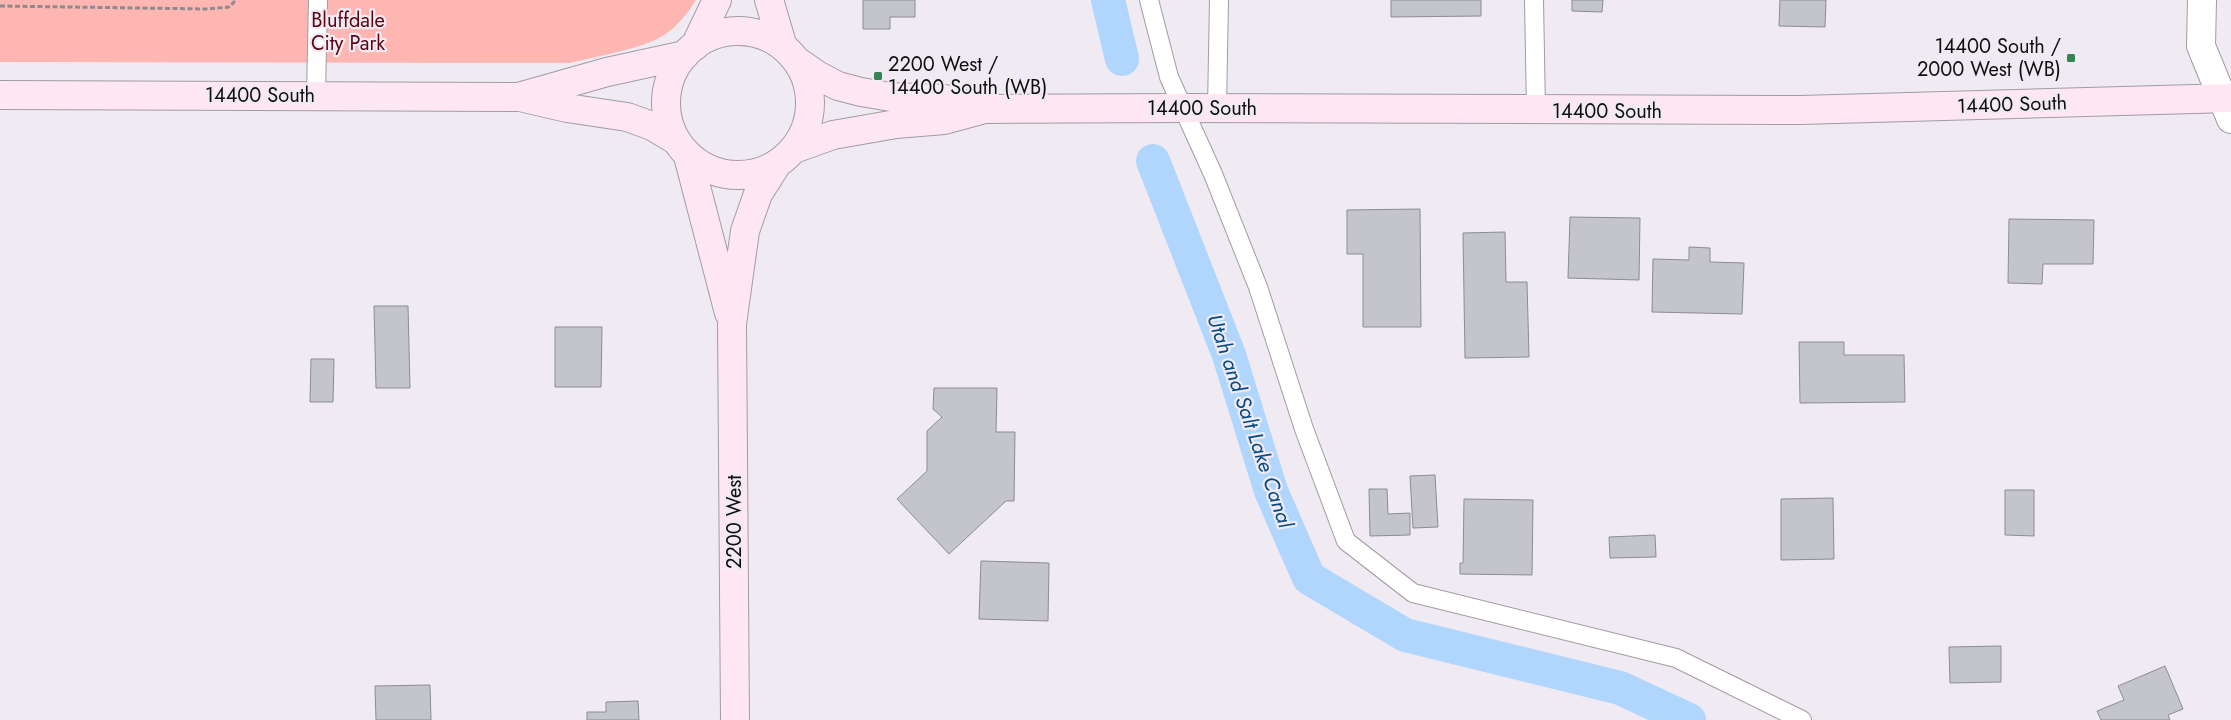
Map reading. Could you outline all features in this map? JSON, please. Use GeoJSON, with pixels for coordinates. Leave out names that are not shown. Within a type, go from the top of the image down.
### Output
{"type":"FeatureCollection","features":[{"type":"Feature","properties":{"kind":"main road"},"geometry":{"type":"LineString","coordinates":[[717,0],[690,50],[670,79],[666,100],[668,122],[682,148],[711,170],[733,175],[756,173],[785,157],[806,129],[810,105],[807,82],[790,54],[769,0]]}},
{"type":"Feature","properties":{"kind":"main road"},"geometry":{"type":"LineString","coordinates":[[690,50],[714,35],[736,31],[759,34],[790,54]]}},
{"type":"Feature","properties":{"kind":"main road","name":"14400 South"},"geometry":{"type":"LineString","coordinates":[[520,97],[690,50]]}},
{"type":"Feature","properties":{"kind":"main road","name":"14400 South"},"geometry":{"type":"LineString","coordinates":[[790,54],[817,75],[838,86],[891,97],[944,100],[983,109],[1218,108],[1536,111],[2228,105]]}},
{"type":"Feature","properties":{"kind":"main road","name":"14400 South"},"geometry":{"type":"LineString","coordinates":[[0,94],[520,97],[567,108],[627,117],[652,126],[682,148]]}},
{"type":"Feature","properties":{"kind":"main road","name":"14400 South"},"geometry":{"type":"LineString","coordinates":[[785,157],[833,135],[896,124],[944,120],[983,109]]}},
{"type":"Feature","properties":{"kind":"main road","name":"2200 West"},"geometry":{"type":"LineString","coordinates":[[682,148],[732,324]]}},
{"type":"Feature","properties":{"kind":"main road","name":"2200 West"},"geometry":{"type":"LineString","coordinates":[[735,720],[732,324],[745,231],[758,194],[785,157]]}},
{"type":"Feature","properties":{"kind":"street"},"geometry":{"type":"LineString","coordinates":[[2202,0],[2201,46],[2228,105]]}},
{"type":"Feature","properties":{"kind":"lane"},"geometry":{"type":"LineString","coordinates":[[316,95],[318,0]]}},
{"type":"Feature","properties":{"kind":"lane"},"geometry":{"type":"LineString","coordinates":[[1148,0],[1169,78],[1212,174],[1258,287],[1304,429],[1346,541],[1412,593],[1676,658],[1802,720]]}},
{"type":"Feature","properties":{"kind":"lane"},"geometry":{"type":"LineString","coordinates":[[1218,108],[1219,0]]}},
{"type":"Feature","properties":{"kind":"lane"},"geometry":{"type":"LineString","coordinates":[[1534,0],[1536,111]]}},
{"type":"Feature","properties":{"kind":"path"},"geometry":{"type":"LineString","coordinates":[[0,6],[208,9],[229,7],[236,0]]}},
{"type":"Feature","properties":{"kind":"green space","name":"Bluffdale City Park"},"geometry":{"type":"Polygon","coordinates":[[[0,0],[696,0],[678,23],[662,37],[625,50],[570,63],[0,62],[0,0]]]}},
{"type":"Feature","properties":{"kind":"building"},"geometry":{"type":"Polygon","coordinates":[[[863,0],[915,0],[915,17],[890,17],[890,29],[863,29],[863,0]]]}},
{"type":"Feature","properties":{"kind":"building"},"geometry":{"type":"Polygon","coordinates":[[[1391,0],[1481,0],[1481,16],[1391,17],[1391,0]]]}},
{"type":"Feature","properties":{"kind":"building"},"geometry":{"type":"Polygon","coordinates":[[[1572,0],[1603,0],[1602,12],[1572,11],[1572,0]]]}},
{"type":"Feature","properties":{"kind":"building"},"geometry":{"type":"Polygon","coordinates":[[[1780,0],[1826,0],[1825,27],[1779,26],[1780,0]]]}},
{"type":"Feature","properties":{"kind":"building"},"geometry":{"type":"Polygon","coordinates":[[[1420,209],[1421,327],[1363,327],[1363,254],[1347,254],[1347,210],[1420,209]]]}},
{"type":"Feature","properties":{"kind":"building"},"geometry":{"type":"Polygon","coordinates":[[[1570,217],[1640,218],[1639,280],[1568,278],[1570,217]]]}},
{"type":"Feature","properties":{"kind":"building"},"geometry":{"type":"Polygon","coordinates":[[[2009,219],[2094,220],[2093,264],[2043,264],[2042,284],[2008,283],[2009,219]]]}},
{"type":"Feature","properties":{"kind":"building"},"geometry":{"type":"Polygon","coordinates":[[[1505,232],[1506,282],[1527,282],[1529,357],[1465,358],[1463,233],[1505,232]]]}},
{"type":"Feature","properties":{"kind":"building"},"geometry":{"type":"Polygon","coordinates":[[[1689,247],[1710,248],[1710,262],[1744,263],[1742,314],[1652,312],[1653,259],[1689,260],[1689,247]]]}},
{"type":"Feature","properties":{"kind":"building"},"geometry":{"type":"Polygon","coordinates":[[[374,306],[408,306],[410,388],[376,388],[374,306]]]}},
{"type":"Feature","properties":{"kind":"building"},"geometry":{"type":"Polygon","coordinates":[[[555,327],[602,327],[601,387],[555,387],[555,327]]]}},
{"type":"Feature","properties":{"kind":"building"},"geometry":{"type":"Polygon","coordinates":[[[1799,342],[1844,342],[1844,355],[1904,355],[1905,402],[1800,403],[1799,342]]]}},
{"type":"Feature","properties":{"kind":"building"},"geometry":{"type":"Polygon","coordinates":[[[311,359],[334,359],[333,402],[310,402],[311,359]]]}},
{"type":"Feature","properties":{"kind":"building"},"geometry":{"type":"Polygon","coordinates":[[[934,388],[997,388],[996,432],[1015,432],[1014,501],[1006,501],[949,554],[897,499],[927,471],[927,431],[942,417],[933,409],[934,388]]]}},
{"type":"Feature","properties":{"kind":"building"},"geometry":{"type":"Polygon","coordinates":[[[1435,475],[1438,527],[1413,528],[1410,476],[1435,475]]]}},
{"type":"Feature","properties":{"kind":"building"},"geometry":{"type":"Polygon","coordinates":[[[1369,489],[1387,489],[1388,514],[1410,513],[1410,535],[1370,536],[1369,489]]]}},
{"type":"Feature","properties":{"kind":"building"},"geometry":{"type":"Polygon","coordinates":[[[2005,490],[2034,490],[2034,536],[2005,535],[2005,490]]]}},
{"type":"Feature","properties":{"kind":"building"},"geometry":{"type":"Polygon","coordinates":[[[1833,498],[1834,559],[1781,560],[1781,499],[1833,498]]]}},
{"type":"Feature","properties":{"kind":"building"},"geometry":{"type":"Polygon","coordinates":[[[1464,499],[1533,500],[1532,575],[1460,574],[1460,563],[1463,563],[1464,499]]]}},
{"type":"Feature","properties":{"kind":"building"},"geometry":{"type":"Polygon","coordinates":[[[1655,535],[1656,557],[1610,558],[1609,537],[1655,535]]]}},
{"type":"Feature","properties":{"kind":"building"},"geometry":{"type":"Polygon","coordinates":[[[981,561],[1049,563],[1048,621],[979,619],[981,561]]]}},
{"type":"Feature","properties":{"kind":"building"},"geometry":{"type":"Polygon","coordinates":[[[2001,646],[2001,682],[1950,683],[1949,647],[2001,646]]]}},
{"type":"Feature","properties":{"kind":"building"},"geometry":{"type":"Polygon","coordinates":[[[2165,666],[2183,709],[2168,715],[2170,720],[2101,720],[2097,711],[2124,700],[2118,686],[2165,666]]]}},
{"type":"Feature","properties":{"kind":"building"},"geometry":{"type":"Polygon","coordinates":[[[430,685],[431,720],[376,720],[375,686],[430,685]]]}},
{"type":"Feature","properties":{"kind":"building"},"geometry":{"type":"Polygon","coordinates":[[[638,701],[639,720],[587,720],[587,712],[606,712],[606,702],[638,701]]]}},
{"type":"Feature","properties":{"kind":"waterway","name":"Utah and Salt Lake Canal"},"geometry":{"type":"LineString","coordinates":[[1108,0],[1122,59]]}},
{"type":"Feature","properties":{"kind":"waterway","name":"Utah and Salt Lake Canal"},"geometry":{"type":"LineString","coordinates":[[1153,161],[1229,355],[1271,491],[1309,578],[1405,635],[1620,688],[1689,720]]}},
{"type":"Feature","properties":{"kind":"place","name":"14400 South / 2000 West (WB)"},"geometry":{"type":"Point","coordinates":[2071,58]}},
{"type":"Feature","properties":{"kind":"place","name":"2200 West / 14400 South (WB)"},"geometry":{"type":"Point","coordinates":[878,76]}}]}
